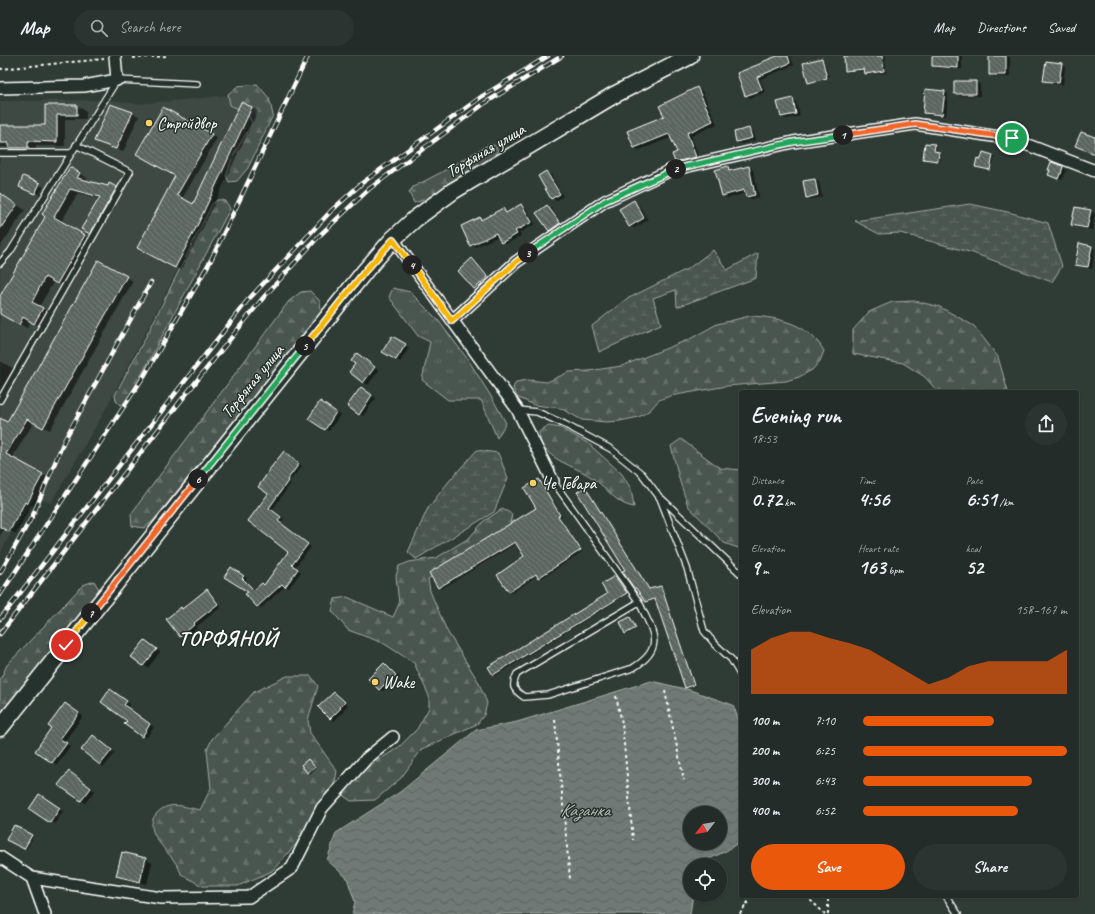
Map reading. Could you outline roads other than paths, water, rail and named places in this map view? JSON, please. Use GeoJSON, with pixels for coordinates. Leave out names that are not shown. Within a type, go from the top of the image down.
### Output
{"type":"FeatureCollection","features":[{"type":"Feature","properties":{"kind":"street","name":"Торфяная улица"},"geometry":{"type":"LineString","coordinates":[[0,728],[365,271],[393,240],[415,219],[453,191],[614,95],[690,56]]}},
{"type":"Feature","properties":{"kind":"street"},"geometry":{"type":"LineString","coordinates":[[0,88],[84,86],[117,80],[110,57]]}},
{"type":"Feature","properties":{"kind":"street"},"geometry":{"type":"LineString","coordinates":[[452,321],[516,262],[605,201],[671,170],[793,142],[915,124],[1012,138],[1095,171]]}},
{"type":"Feature","properties":{"kind":"street"},"geometry":{"type":"LineString","coordinates":[[393,240],[518,410],[553,481]]}},
{"type":"Feature","properties":{"kind":"street"},"geometry":{"type":"LineString","coordinates":[[0,857],[32,878],[161,898],[249,897],[292,868],[322,808],[366,759],[393,737]]}},
{"type":"Feature","properties":{"kind":"street"},"geometry":{"type":"LineString","coordinates":[[32,878],[45,914]]}},
{"type":"Feature","properties":{"kind":"lane"},"geometry":{"type":"LineString","coordinates":[[0,263],[10,252],[117,80],[197,84]]}},
{"type":"Feature","properties":{"kind":"lane"},"geometry":{"type":"LineString","coordinates":[[0,400],[130,172],[76,145]]}},
{"type":"Feature","properties":{"kind":"lane"},"geometry":{"type":"LineString","coordinates":[[0,153],[71,153]]}},
{"type":"Feature","properties":{"kind":"lane"},"geometry":{"type":"LineString","coordinates":[[518,410],[537,412],[564,424],[611,449],[642,474],[660,498],[739,572]]}},
{"type":"Feature","properties":{"kind":"lane"},"geometry":{"type":"LineString","coordinates":[[553,481],[639,602],[654,637],[653,648],[646,661],[633,668],[548,695],[524,697],[515,691],[513,684],[517,674],[639,602]]}},
{"type":"Feature","properties":{"kind":"lane"},"geometry":{"type":"LineString","coordinates":[[660,498],[687,568],[704,630],[715,644],[731,659],[739,673]]}},
{"type":"Feature","properties":{"kind":"lane"},"geometry":{"type":"LineString","coordinates":[[947,898],[958,914]]}},
{"type":"Feature","properties":{"kind":"water","name":"Казанка"},"geometry":{"type":"Polygon","coordinates":[[[651,681],[690,690],[733,705],[739,721],[739,842],[726,851],[711,858],[683,858],[683,902],[692,902],[690,914],[352,914],[355,902],[347,878],[327,860],[336,833],[400,792],[476,730],[517,722],[651,681]]]}},
{"type":"Feature","properties":{"kind":"railway"},"geometry":{"type":"LineString","coordinates":[[0,595],[144,376],[211,260],[308,56]]}},
{"type":"Feature","properties":{"kind":"railway"},"geometry":{"type":"LineString","coordinates":[[0,619],[247,301],[331,211],[362,183],[481,97],[548,56]]}},
{"type":"Feature","properties":{"kind":"railway"},"geometry":{"type":"LineString","coordinates":[[0,634],[179,403],[263,298],[320,235],[369,189],[485,103],[562,56]]}},
{"type":"Feature","properties":{"kind":"railway"},"geometry":{"type":"LineString","coordinates":[[0,573],[33,515],[64,441],[151,282]]}},
{"type":"Feature","properties":{"kind":"place","name":"Стройдвор"},"geometry":{"type":"Point","coordinates":[149,123]}},
{"type":"Feature","properties":{"kind":"place","name":"Че Гевара"},"geometry":{"type":"Point","coordinates":[533,483]}},
{"type":"Feature","properties":{"kind":"place","name":"Wake"},"geometry":{"type":"Point","coordinates":[375,682]}},
{"type":"Feature","properties":{"kind":"district","name":"ТОРФЯНОЙ"},"geometry":{"type":"Point","coordinates":[228,638]}}]}
